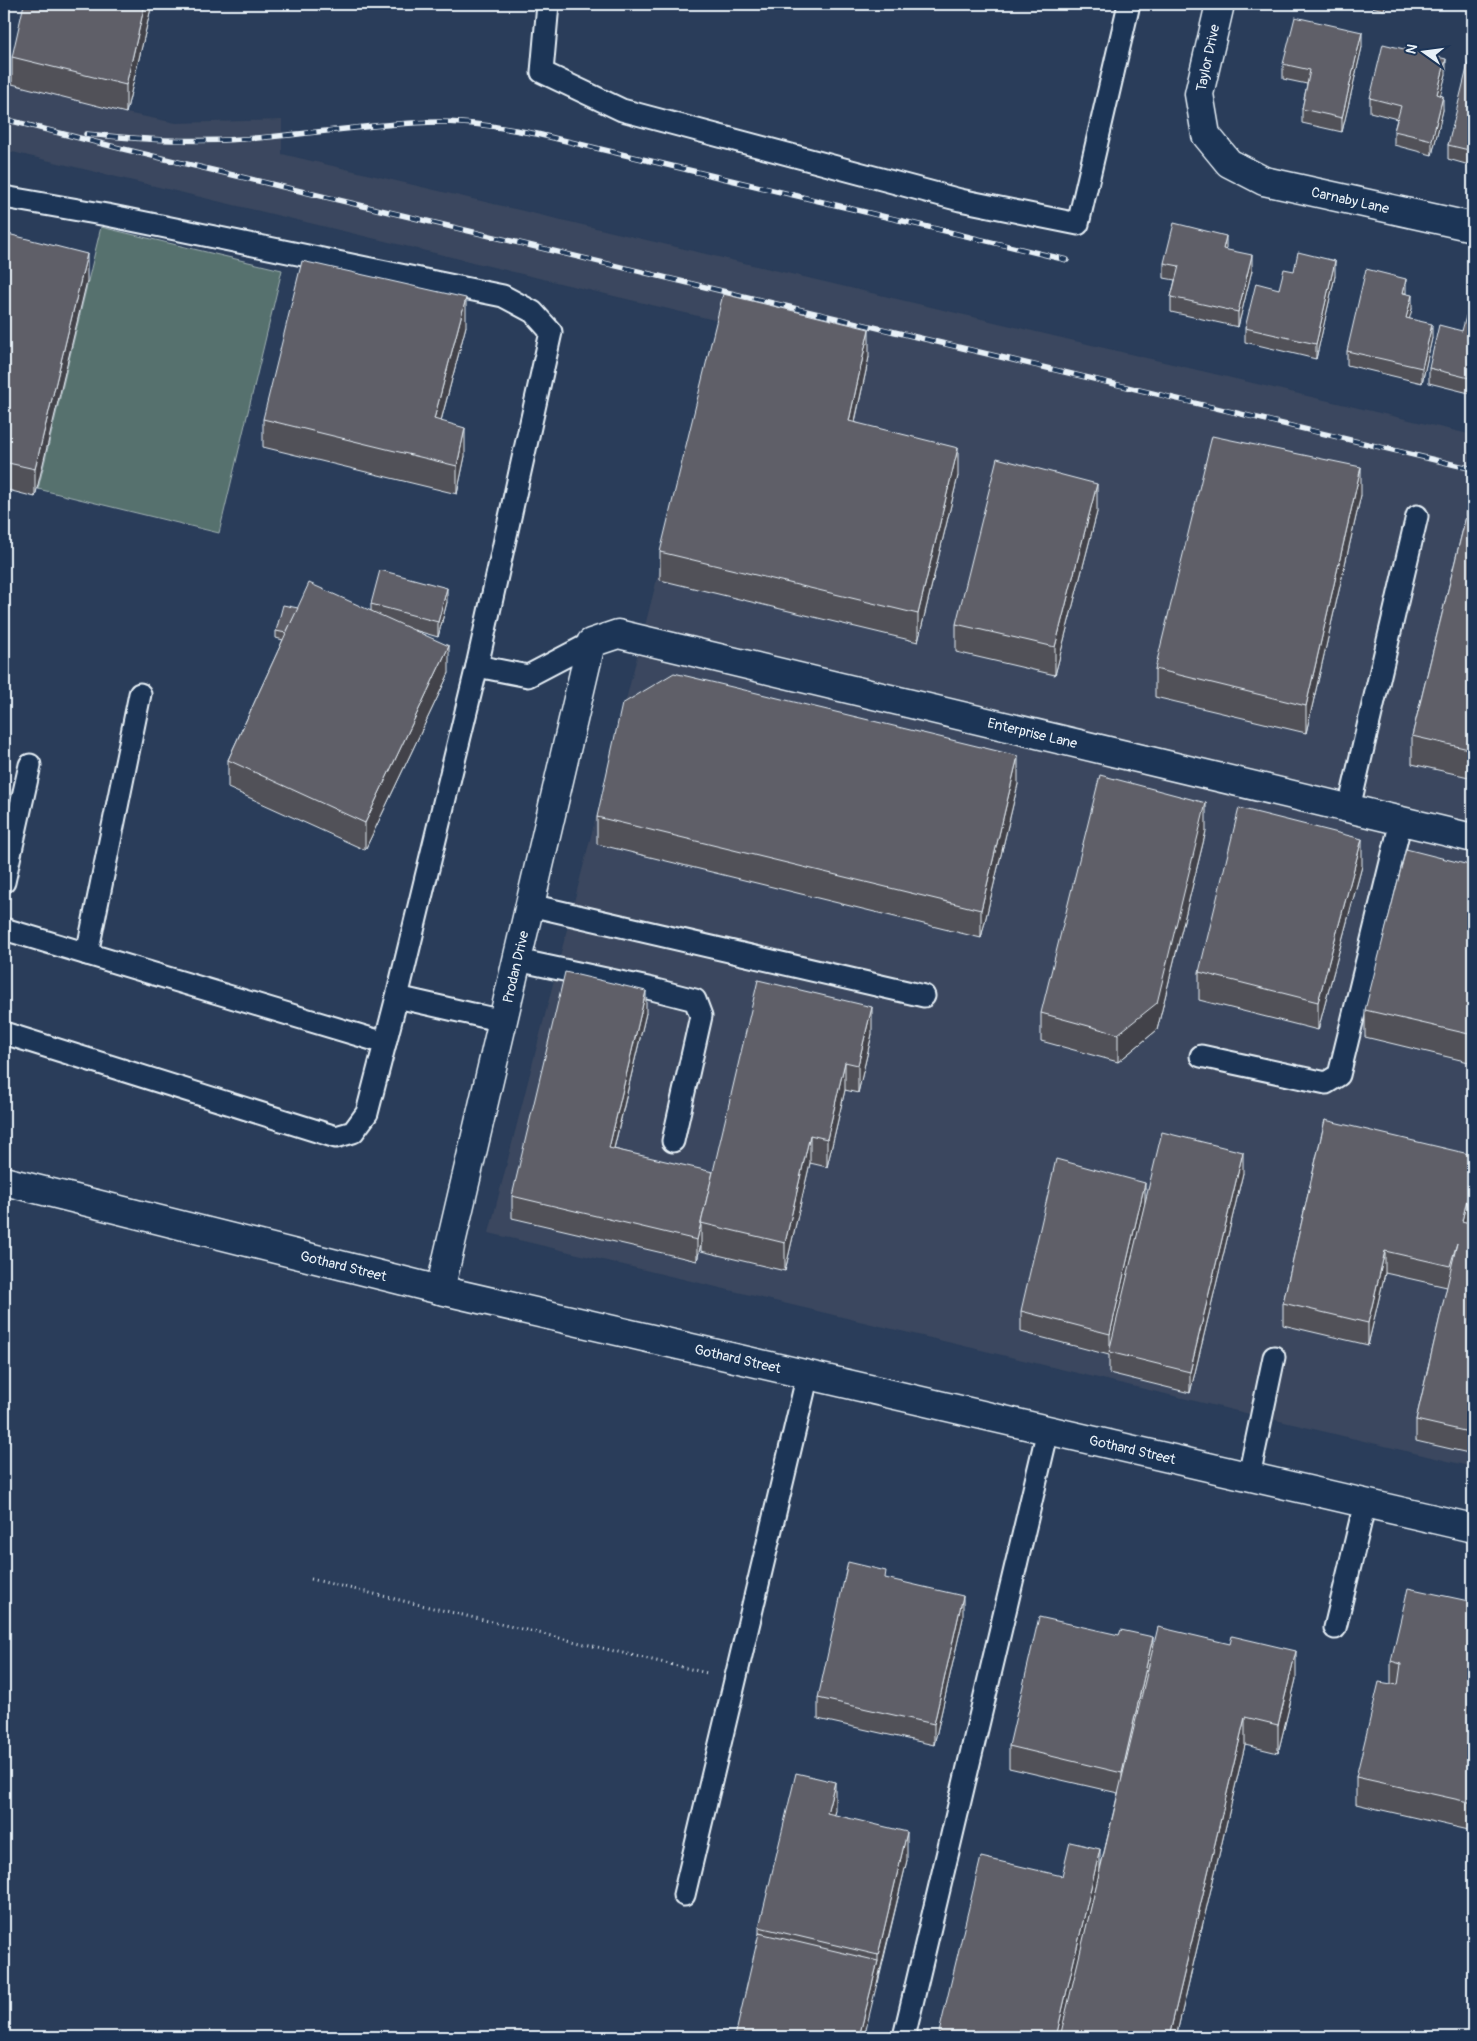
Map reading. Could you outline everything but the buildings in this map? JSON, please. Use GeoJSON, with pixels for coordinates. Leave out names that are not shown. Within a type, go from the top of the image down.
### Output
{"type":"FeatureCollection","features":[{"type":"Feature","properties":{"kind":"street","name":"Taylor Drive"},"geometry":{"type":"LineString","coordinates":[[1220,4],[1199,94],[1206,135],[1228,163]]}},
{"type":"Feature","properties":{"kind":"street","name":"Carnaby Lane"},"geometry":{"type":"LineString","coordinates":[[1228,163],[1264,182],[1473,227]]}},
{"type":"Feature","properties":{"kind":"street","name":"Enterprise Lane"},"geometry":{"type":"LineString","coordinates":[[591,643],[618,634],[1473,838]]}},
{"type":"Feature","properties":{"kind":"street","name":"Prodan Drive"},"geometry":{"type":"LineString","coordinates":[[440,1290],[591,643]]}},
{"type":"Feature","properties":{"kind":"street","name":"Gothard Street"},"geometry":{"type":"LineString","coordinates":[[4,1182],[440,1290],[1473,1528]]}},
{"type":"Feature","properties":{"kind":"lane"},"geometry":{"type":"LineString","coordinates":[[548,4],[542,72],[622,110],[960,200],[1078,224],[1128,4]]}},
{"type":"Feature","properties":{"kind":"lane"},"geometry":{"type":"LineString","coordinates":[[4,197],[107,215],[504,296],[533,312],[550,332],[477,666],[397,997],[367,1113],[353,1132],[336,1137],[4,1033]]}},
{"type":"Feature","properties":{"kind":"lane"},"geometry":{"type":"LineString","coordinates":[[1349,808],[1417,516]]}},
{"type":"Feature","properties":{"kind":"lane"},"geometry":{"type":"LineString","coordinates":[[477,666],[528,676],[591,643]]}},
{"type":"Feature","properties":{"kind":"lane"},"geometry":{"type":"LineString","coordinates":[[87,954],[140,694]]}},
{"type":"Feature","properties":{"kind":"lane"},"geometry":{"type":"LineString","coordinates":[[4,882],[30,765]]}},
{"type":"Feature","properties":{"kind":"lane"},"geometry":{"type":"LineString","coordinates":[[1201,1056],[1326,1084],[1339,1075],[1401,821]]}},
{"type":"Feature","properties":{"kind":"lane"},"geometry":{"type":"LineString","coordinates":[[530,905],[924,996]]}},
{"type":"Feature","properties":{"kind":"lane"},"geometry":{"type":"LineString","coordinates":[[4,929],[384,1044]]}},
{"type":"Feature","properties":{"kind":"lane"},"geometry":{"type":"LineString","coordinates":[[517,960],[695,1000],[701,1016],[673,1141]]}},
{"type":"Feature","properties":{"kind":"lane"},"geometry":{"type":"LineString","coordinates":[[397,997],[503,1020]]}},
{"type":"Feature","properties":{"kind":"lane"},"geometry":{"type":"LineString","coordinates":[[1249,1476],[1274,1357]]}},
{"type":"Feature","properties":{"kind":"lane"},"geometry":{"type":"LineString","coordinates":[[684,1895],[808,1374]]}},
{"type":"Feature","properties":{"kind":"lane"},"geometry":{"type":"LineString","coordinates":[[904,2037],[1048,1430]]}},
{"type":"Feature","properties":{"kind":"lane"},"geometry":{"type":"LineString","coordinates":[[1335,1628],[1365,1503]]}},
{"type":"Feature","properties":{"kind":"path"},"geometry":{"type":"LineString","coordinates":[[311,1579],[735,1680]]}},
{"type":"Feature","properties":{"kind":"shaded area"},"geometry":{"type":"Polygon","coordinates":[[[4,82],[126,113],[176,123],[282,120],[282,154],[1473,435],[1473,1467],[489,1233],[723,322],[4,150],[4,82]]]}},
{"type":"Feature","properties":{"kind":"green space"},"geometry":{"type":"Polygon","coordinates":[[[101,227],[282,270],[219,533],[38,489],[101,227]]]}},
{"type":"Feature","properties":{"kind":"railway"},"geometry":{"type":"LineString","coordinates":[[4,119],[119,148],[1473,469]]}},
{"type":"Feature","properties":{"kind":"railway"},"geometry":{"type":"LineString","coordinates":[[86,134],[144,139],[203,141],[414,123],[451,122],[488,126],[537,134],[1067,260]]}}]}
